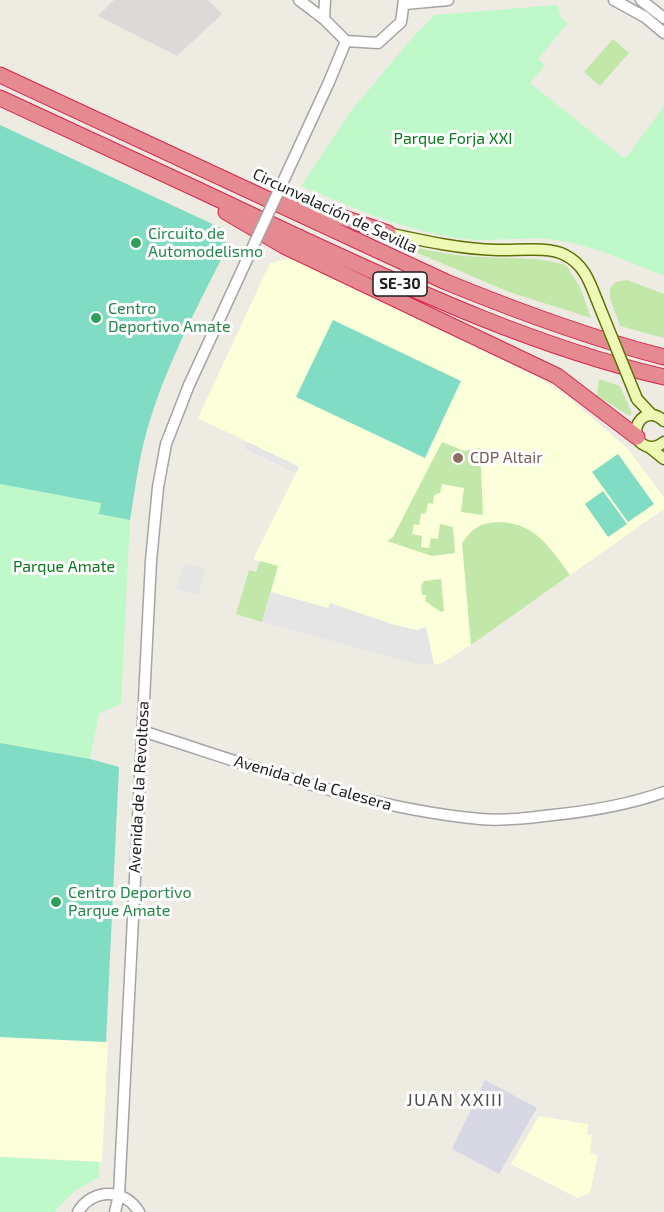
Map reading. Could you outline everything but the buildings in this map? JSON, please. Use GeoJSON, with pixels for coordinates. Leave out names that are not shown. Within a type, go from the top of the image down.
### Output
{"type":"FeatureCollection","features":[{"type":"Feature","properties":{"kind":"highway","name":"Circunvalación de Sevilla"},"geometry":{"type":"LineString","coordinates":[[0,75],[465,290],[568,329],[664,357]]}},
{"type":"Feature","properties":{"kind":"highway","name":"SE-30"},"geometry":{"type":"LineString","coordinates":[[0,98],[381,276],[476,316],[540,342],[664,377]]}},
{"type":"Feature","properties":{"kind":"highway"},"geometry":{"type":"LineString","coordinates":[[146,165],[284,246],[557,376],[637,437]]}},
{"type":"Feature","properties":{"kind":"highway"},"geometry":{"type":"LineString","coordinates":[[204,170],[388,233]]}},
{"type":"Feature","properties":{"kind":"main road"},"geometry":{"type":"LineString","coordinates":[[388,233],[451,246],[496,250],[534,250],[563,254],[578,264],[588,277],[637,399],[640,420],[636,428],[637,437],[664,459]]}},
{"type":"Feature","properties":{"kind":"main road"},"geometry":{"type":"LineString","coordinates":[[637,399],[652,415]]}},
{"type":"Feature","properties":{"kind":"main road"},"geometry":{"type":"LineString","coordinates":[[640,420],[652,415],[664,421]]}},
{"type":"Feature","properties":{"kind":"main road"},"geometry":{"type":"LineString","coordinates":[[649,447],[655,447],[664,442]]}},
{"type":"Feature","properties":{"kind":"street"},"geometry":{"type":"LineString","coordinates":[[299,0],[324,19],[346,41],[378,43],[401,22],[405,2],[448,0]]}},
{"type":"Feature","properties":{"kind":"street"},"geometry":{"type":"LineString","coordinates":[[324,19],[325,0]]}},
{"type":"Feature","properties":{"kind":"street"},"geometry":{"type":"LineString","coordinates":[[614,0],[645,17],[664,33]]}},
{"type":"Feature","properties":{"kind":"street"},"geometry":{"type":"LineString","coordinates":[[641,0],[664,18]]}},
{"type":"Feature","properties":{"kind":"street","name":"Avenida de la Revoltosa"},"geometry":{"type":"LineString","coordinates":[[115,1212],[119,1195],[151,561],[158,487],[166,444],[189,385],[346,41]]}},
{"type":"Feature","properties":{"kind":"street","name":"Avenida de la Calesera"},"geometry":{"type":"LineString","coordinates":[[142,731],[380,804],[482,819],[525,818],[600,810],[643,800],[664,792]]}},
{"type":"Feature","properties":{"kind":"street"},"geometry":{"type":"LineString","coordinates":[[78,1212],[94,1196],[102,1194],[119,1195],[128,1199],[139,1212]]}},
{"type":"Feature","properties":{"kind":"shaded area"},"geometry":{"type":"Polygon","coordinates":[[[114,0],[208,0],[222,14],[177,56],[98,16],[114,0]]]}},
{"type":"Feature","properties":{"kind":"shaded area","name":"CDP Altair"},"geometry":{"type":"Polygon","coordinates":[[[292,258],[540,378],[569,398],[628,449],[664,497],[664,509],[468,647],[440,664],[415,664],[262,622],[278,567],[253,559],[299,467],[198,418],[270,263],[292,258]]]}},
{"type":"Feature","properties":{"kind":"shaded area"},"geometry":{"type":"Polygon","coordinates":[[[248,442],[299,467],[296,473],[245,449],[248,442]]]}},
{"type":"Feature","properties":{"kind":"shaded area"},"geometry":{"type":"Polygon","coordinates":[[[184,563],[205,569],[198,595],[176,589],[184,563]]]}},
{"type":"Feature","properties":{"kind":"shaded area"},"geometry":{"type":"Polygon","coordinates":[[[271,592],[328,608],[330,603],[417,630],[426,627],[434,664],[415,664],[262,622],[271,592]]]}},
{"type":"Feature","properties":{"kind":"shaded area"},"geometry":{"type":"Polygon","coordinates":[[[0,1037],[108,1042],[102,1162],[0,1157],[0,1037]]]}},
{"type":"Feature","properties":{"kind":"shaded area"},"geometry":{"type":"Polygon","coordinates":[[[485,1080],[537,1108],[499,1174],[452,1149],[485,1080]]]}},
{"type":"Feature","properties":{"kind":"shaded area"},"geometry":{"type":"Polygon","coordinates":[[[539,1116],[588,1124],[587,1134],[592,1135],[590,1153],[598,1155],[590,1193],[577,1198],[511,1164],[539,1116]]]}},
{"type":"Feature","properties":{"kind":"green space","name":"Parque Forja XXI"},"geometry":{"type":"Polygon","coordinates":[[[557,5],[562,19],[568,23],[538,59],[545,65],[530,83],[625,159],[664,106],[664,276],[598,250],[556,240],[465,239],[423,231],[341,203],[301,186],[350,112],[414,36],[435,15],[557,5]]]}},
{"type":"Feature","properties":{"kind":"green space"},"geometry":{"type":"Polygon","coordinates":[[[613,39],[629,53],[600,86],[584,72],[613,39]]]}},
{"type":"Feature","properties":{"kind":"green space","name":"Centro Deportivo Amate"},"geometry":{"type":"Polygon","coordinates":[[[0,125],[221,228],[227,248],[182,339],[153,410],[141,455],[130,520],[99,514],[101,503],[0,484],[0,125]]]}},
{"type":"Feature","properties":{"kind":"green space"},"geometry":{"type":"Polygon","coordinates":[[[397,244],[458,255],[533,259],[566,265],[580,287],[591,318],[509,292],[397,244]]]}},
{"type":"Feature","properties":{"kind":"green space"},"geometry":{"type":"Polygon","coordinates":[[[627,280],[664,294],[664,338],[620,326],[610,298],[610,288],[616,282],[627,280]]]}},
{"type":"Feature","properties":{"kind":"green space"},"geometry":{"type":"Polygon","coordinates":[[[333,320],[461,381],[425,458],[296,397],[333,320]]]}},
{"type":"Feature","properties":{"kind":"green space"},"geometry":{"type":"Polygon","coordinates":[[[599,379],[620,386],[632,413],[630,416],[597,396],[599,379]]]}},
{"type":"Feature","properties":{"kind":"green space"},"geometry":{"type":"Polygon","coordinates":[[[442,442],[464,451],[480,448],[483,515],[461,512],[464,488],[442,484],[440,493],[434,495],[433,504],[428,503],[426,513],[421,514],[419,525],[414,524],[412,534],[422,536],[421,547],[429,548],[431,538],[438,539],[440,524],[453,527],[455,553],[432,556],[387,541],[393,537],[442,442]]]}},
{"type":"Feature","properties":{"kind":"green space"},"geometry":{"type":"Polygon","coordinates":[[[618,454],[654,504],[628,522],[592,472],[618,454]]]}},
{"type":"Feature","properties":{"kind":"green space","name":"Parque Amate"},"geometry":{"type":"Polygon","coordinates":[[[0,484],[101,503],[99,514],[130,520],[121,704],[99,713],[90,759],[0,743],[0,484]]]}},
{"type":"Feature","properties":{"kind":"green space"},"geometry":{"type":"Polygon","coordinates":[[[603,491],[627,524],[608,537],[585,504],[603,491]]]}},
{"type":"Feature","properties":{"kind":"green space"},"geometry":{"type":"Polygon","coordinates":[[[487,523],[512,523],[532,532],[549,547],[570,575],[471,645],[462,543],[478,527],[487,523]]]}},
{"type":"Feature","properties":{"kind":"green space"},"geometry":{"type":"Polygon","coordinates":[[[260,561],[278,566],[262,622],[236,614],[249,570],[256,572],[260,561]]]}},
{"type":"Feature","properties":{"kind":"green space"},"geometry":{"type":"Polygon","coordinates":[[[441,579],[444,611],[441,612],[425,601],[426,595],[422,595],[421,586],[424,581],[441,579]]]}},
{"type":"Feature","properties":{"kind":"green space","name":"Centro Deportivo Parque Amate"},"geometry":{"type":"Polygon","coordinates":[[[0,743],[90,759],[119,767],[106,1042],[0,1037],[0,743]]]}},
{"type":"Feature","properties":{"kind":"green space"},"geometry":{"type":"Polygon","coordinates":[[[0,1157],[99,1162],[99,1177],[76,1190],[54,1212],[0,1212],[0,1157]]]}},
{"type":"Feature","properties":{"kind":"place","name":"Circuito de Automodelismo"},"geometry":{"type":"Point","coordinates":[136,243]}},
{"type":"Feature","properties":{"kind":"place","name":"Centro Deportivo Amate"},"geometry":{"type":"Point","coordinates":[96,318]}},
{"type":"Feature","properties":{"kind":"place","name":"CDP Altair"},"geometry":{"type":"Point","coordinates":[458,458]}},
{"type":"Feature","properties":{"kind":"place","name":"Centro Deportivo Parque Amate"},"geometry":{"type":"Point","coordinates":[56,902]}},
{"type":"Feature","properties":{"kind":"district","name":"JUAN XXIII"},"geometry":{"type":"Point","coordinates":[455,1100]}}]}
